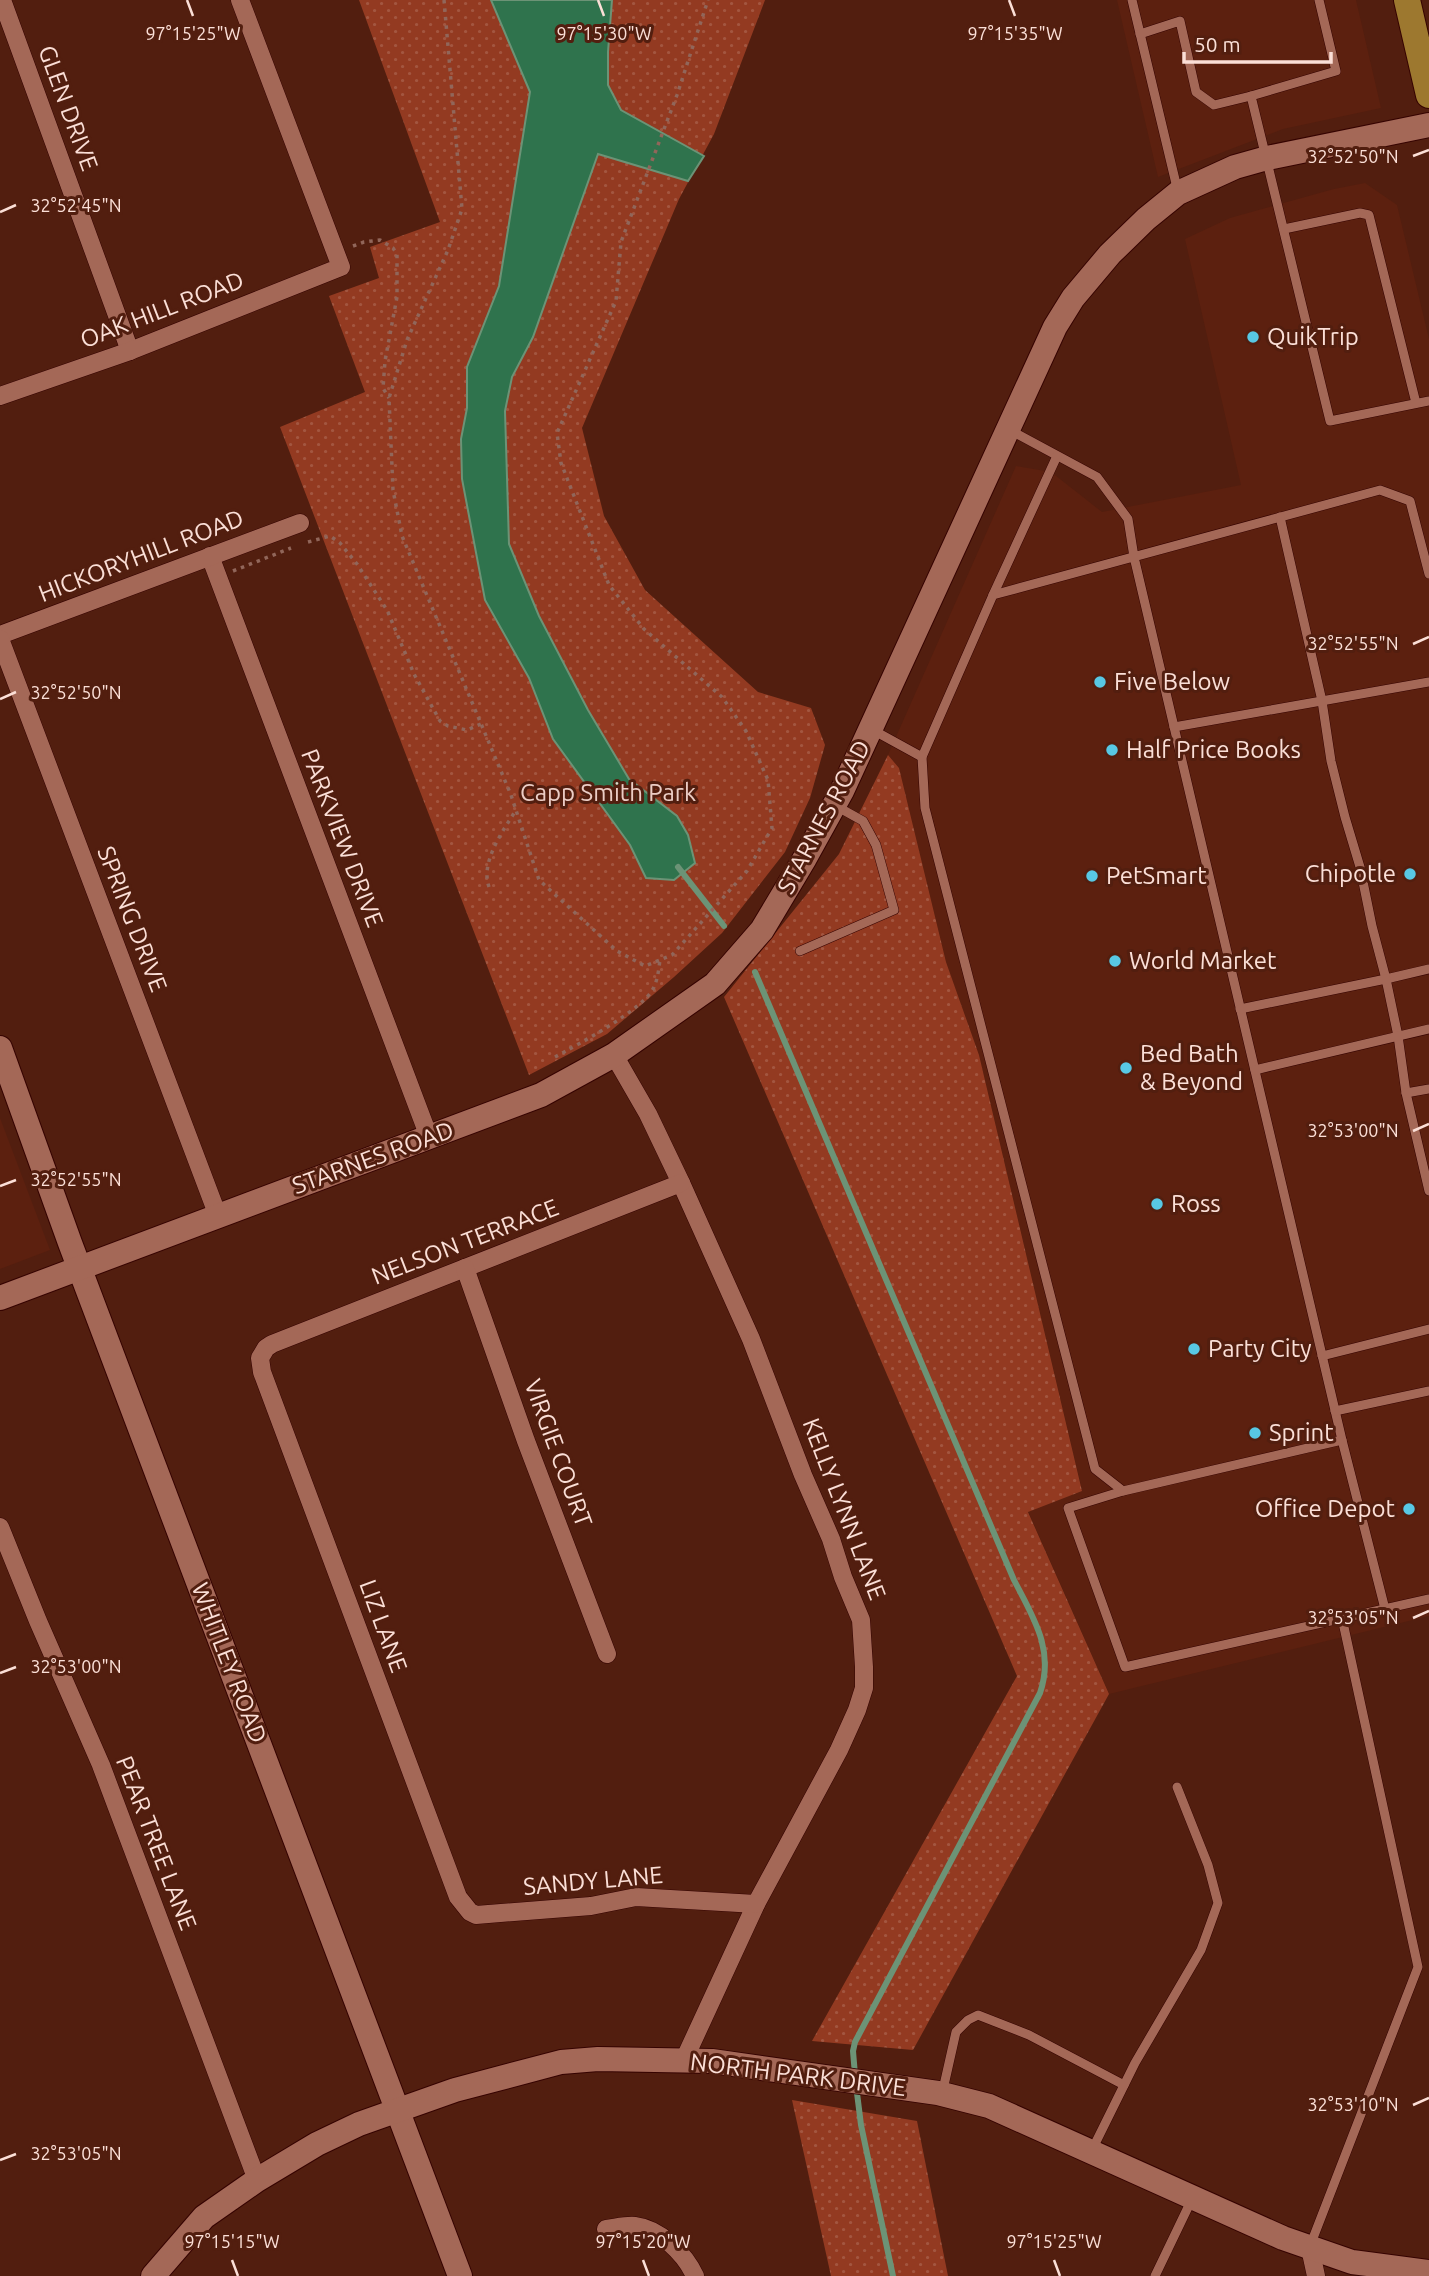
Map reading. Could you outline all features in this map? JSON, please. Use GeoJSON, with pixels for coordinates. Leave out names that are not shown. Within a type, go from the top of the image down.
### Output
{"type":"FeatureCollection","features":[{"type":"Feature","properties":{"kind":"main road"},"geometry":{"type":"LineString","coordinates":[[1407,0],[1429,95]]}},
{"type":"Feature","properties":{"kind":"street","name":"GLEN DRIVE"},"geometry":{"type":"LineString","coordinates":[[2,0],[130,351]]}},
{"type":"Feature","properties":{"kind":"street"},"geometry":{"type":"LineString","coordinates":[[240,0],[338,260]]}},
{"type":"Feature","properties":{"kind":"street","name":"STARNES ROAD"},"geometry":{"type":"LineString","coordinates":[[0,1297],[541,1095],[614,1055],[715,985],[762,930],[834,805],[1055,327],[1073,298],[1110,254],[1178,193],[1235,167],[1267,158],[1429,125]]}},
{"type":"Feature","properties":{"kind":"street","name":"OAK HILL ROAD"},"geometry":{"type":"LineString","coordinates":[[0,396],[130,351],[338,260]]}},
{"type":"Feature","properties":{"kind":"street","name":"HICKORYHILL ROAD"},"geometry":{"type":"LineString","coordinates":[[0,637],[300,523]]}},
{"type":"Feature","properties":{"kind":"street","name":"PARKVIEW DRIVE"},"geometry":{"type":"LineString","coordinates":[[210,555],[429,1138]]}},
{"type":"Feature","properties":{"kind":"street","name":"SPRING DRIVE"},"geometry":{"type":"LineString","coordinates":[[0,637],[219,1216]]}},
{"type":"Feature","properties":{"kind":"street","name":"WHITLEY ROAD"},"geometry":{"type":"LineString","coordinates":[[0,1048],[80,1268],[460,2276]]}},
{"type":"Feature","properties":{"kind":"street","name":"KELLY LYNN LANE"},"geometry":{"type":"LineString","coordinates":[[614,1055],[648,1114],[751,1339],[861,1620],[864,1688],[857,1710],[839,1750],[756,1904],[684,2060]]}},
{"type":"Feature","properties":{"kind":"street","name":"NELSON TERRACE"},"geometry":{"type":"LineString","coordinates":[[266,1348],[681,1183]]}},
{"type":"Feature","properties":{"kind":"street","name":"VIRGIE COURT"},"geometry":{"type":"LineString","coordinates":[[465,1268],[526,1441],[607,1654]]}},
{"type":"Feature","properties":{"kind":"street","name":"LIZ LANE"},"geometry":{"type":"LineString","coordinates":[[266,1348],[260,1358],[262,1372],[458,1897],[470,1912],[476,1915]]}},
{"type":"Feature","properties":{"kind":"street","name":"PEAR TREE LANE"},"geometry":{"type":"LineString","coordinates":[[0,1527],[101,1765],[257,2180]]}},
{"type":"Feature","properties":{"kind":"street","name":"SANDY LANE"},"geometry":{"type":"LineString","coordinates":[[476,1915],[591,1906],[636,1897],[756,1904]]}},
{"type":"Feature","properties":{"kind":"street","name":"NORTH PARK DRIVE"},"geometry":{"type":"LineString","coordinates":[[153,2276],[204,2217],[257,2180],[317,2144],[359,2124],[456,2090],[561,2062],[598,2059],[712,2061],[942,2094],[989,2106],[1283,2238],[1352,2262],[1429,2272]]}},
{"type":"Feature","properties":{"kind":"street"},"geometry":{"type":"LineString","coordinates":[[606,2229],[635,2227],[658,2234],[689,2263],[695,2276]]}},
{"type":"Feature","properties":{"kind":"street"},"geometry":{"type":"LineString","coordinates":[[1310,2248],[1316,2276]]}},
{"type":"Feature","properties":{"kind":"lane"},"geometry":{"type":"LineString","coordinates":[[1132,0],[1178,193]]}},
{"type":"Feature","properties":{"kind":"lane"},"geometry":{"type":"LineString","coordinates":[[1140,34],[1180,21],[1196,92],[1214,104],[1336,71],[1319,0]]}},
{"type":"Feature","properties":{"kind":"lane"},"geometry":{"type":"LineString","coordinates":[[1251,96],[1330,421],[1429,401]]}},
{"type":"Feature","properties":{"kind":"lane"},"geometry":{"type":"LineString","coordinates":[[1284,229],[1360,213],[1369,215],[1416,403]]}},
{"type":"Feature","properties":{"kind":"lane"},"geometry":{"type":"LineString","coordinates":[[1008,429],[1097,477],[1128,519],[1134,557],[1240,1009],[1385,1609]]}},
{"type":"Feature","properties":{"kind":"lane"},"geometry":{"type":"LineString","coordinates":[[1057,456],[922,757],[925,808],[1095,1469],[1123,1491]]}},
{"type":"Feature","properties":{"kind":"lane"},"geometry":{"type":"LineString","coordinates":[[993,595],[1380,490],[1410,501],[1429,573]]}},
{"type":"Feature","properties":{"kind":"lane"},"geometry":{"type":"LineString","coordinates":[[1280,517],[1322,701],[1331,761],[1360,867],[1386,979],[1406,1093],[1429,1191]]}},
{"type":"Feature","properties":{"kind":"lane"},"geometry":{"type":"LineString","coordinates":[[1174,727],[1429,682]]}},
{"type":"Feature","properties":{"kind":"lane"},"geometry":{"type":"LineString","coordinates":[[870,729],[922,757]]}},
{"type":"Feature","properties":{"kind":"lane"},"geometry":{"type":"LineString","coordinates":[[800,951],[894,910],[876,845],[863,821],[834,805]]}},
{"type":"Feature","properties":{"kind":"lane"},"geometry":{"type":"LineString","coordinates":[[1240,1009],[1429,970]]}},
{"type":"Feature","properties":{"kind":"lane"},"geometry":{"type":"LineString","coordinates":[[1255,1070],[1429,1029]]}},
{"type":"Feature","properties":{"kind":"lane"},"geometry":{"type":"LineString","coordinates":[[1406,1093],[1429,1088]]}},
{"type":"Feature","properties":{"kind":"lane"},"geometry":{"type":"LineString","coordinates":[[1322,1356],[1429,1329]]}},
{"type":"Feature","properties":{"kind":"lane"},"geometry":{"type":"LineString","coordinates":[[1335,1411],[1429,1391]]}},
{"type":"Feature","properties":{"kind":"lane"},"geometry":{"type":"LineString","coordinates":[[1342,1440],[1123,1491],[1068,1508],[1125,1667],[1429,1600]]}},
{"type":"Feature","properties":{"kind":"lane"},"geometry":{"type":"LineString","coordinates":[[1310,2248],[1418,1967],[1342,1618]]}},
{"type":"Feature","properties":{"kind":"lane"},"geometry":{"type":"LineString","coordinates":[[1092,2151],[1124,2085],[1200,1950],[1217,1903],[1208,1865],[1177,1787]]}},
{"type":"Feature","properties":{"kind":"lane"},"geometry":{"type":"LineString","coordinates":[[942,2094],[956,2032],[968,2020],[978,2015],[1029,2035],[1124,2085]]}},
{"type":"Feature","properties":{"kind":"lane"},"geometry":{"type":"LineString","coordinates":[[1155,2276],[1193,2197]]}},
{"type":"Feature","properties":{"kind":"path"},"geometry":{"type":"LineString","coordinates":[[444,0],[462,209],[448,250],[407,340],[389,398],[393,490],[402,536],[516,810],[539,880],[617,951],[645,966],[672,955],[747,871],[772,828],[768,780],[746,731],[722,697],[644,629],[609,585],[561,463],[556,433],[616,301],[621,242],[677,95],[708,0]]}},
{"type":"Feature","properties":{"kind":"path"},"geometry":{"type":"LineString","coordinates":[[338,260],[364,242],[380,240],[397,254],[397,297],[385,361],[383,388],[389,398]]}},
{"type":"Feature","properties":{"kind":"path"},"geometry":{"type":"LineString","coordinates":[[218,577],[309,541],[330,536],[340,543],[357,564],[387,610],[414,674],[440,721],[448,726],[467,730],[481,724]]}},
{"type":"Feature","properties":{"kind":"path"},"geometry":{"type":"LineString","coordinates":[[489,887],[489,862],[516,810]]}},
{"type":"Feature","properties":{"kind":"path"},"geometry":{"type":"LineString","coordinates":[[555,1057],[609,1026],[644,999],[654,986],[660,960]]}},
{"type":"Feature","properties":{"kind":"shaded area"},"geometry":{"type":"Polygon","coordinates":[[[491,0],[612,0],[608,85],[621,110],[704,156],[688,181],[598,154],[533,337],[512,377],[505,411],[509,544],[539,616],[588,710],[629,779],[677,816],[688,835],[695,863],[674,880],[646,878],[630,845],[553,739],[529,678],[485,600],[462,479],[461,439],[467,408],[467,367],[499,286],[530,92],[491,0]]]}},
{"type":"Feature","properties":{"kind":"shaded area"},"geometry":{"type":"Polygon","coordinates":[[[1117,0],[1356,0],[1381,108],[1283,129],[1158,177],[1117,0]]]}},
{"type":"Feature","properties":{"kind":"shaded area"},"geometry":{"type":"Polygon","coordinates":[[[1365,183],[1397,205],[1429,339],[1429,1616],[1109,1694],[1028,1511],[1082,1490],[979,1055],[946,962],[899,768],[888,755],[1016,466],[1051,472],[1102,512],[1241,485],[1185,239],[1230,218],[1365,183]]]}},
{"type":"Feature","properties":{"kind":"shaded area"},"geometry":{"type":"Polygon","coordinates":[[[0,1118],[50,1250],[0,1269],[0,1118]]]}},
{"type":"Feature","properties":{"kind":"green space","name":"Capp Smith Park"},"geometry":{"type":"Polygon","coordinates":[[[359,0],[765,0],[714,134],[679,199],[582,428],[604,516],[645,590],[758,692],[811,708],[825,745],[810,798],[785,852],[722,933],[607,1034],[529,1075],[280,427],[365,392],[329,296],[379,278],[370,247],[440,222],[359,0]]]}},
{"type":"Feature","properties":{"kind":"green space"},"geometry":{"type":"Polygon","coordinates":[[[888,755],[899,768],[946,962],[979,1055],[1082,1491],[1028,1512],[1109,1694],[913,2050],[812,2041],[1017,1676],[724,997],[839,854],[888,755]]]}},
{"type":"Feature","properties":{"kind":"green space"},"geometry":{"type":"Polygon","coordinates":[[[792,2100],[917,2121],[948,2276],[831,2276],[792,2100]]]}},
{"type":"Feature","properties":{"kind":"waterway"},"geometry":{"type":"LineString","coordinates":[[678,867],[724,926]]}},
{"type":"Feature","properties":{"kind":"waterway"},"geometry":{"type":"LineString","coordinates":[[755,972],[1014,1580],[1035,1621],[1045,1662],[1040,1693],[855,2042],[855,2075]]}},
{"type":"Feature","properties":{"kind":"waterway"},"geometry":{"type":"LineString","coordinates":[[856,2085],[861,2125],[893,2276]]}},
{"type":"Feature","properties":{"kind":"place","name":"QuikTrip"},"geometry":{"type":"Point","coordinates":[1253,337]}},
{"type":"Feature","properties":{"kind":"place","name":"Five Below"},"geometry":{"type":"Point","coordinates":[1100,682]}},
{"type":"Feature","properties":{"kind":"place","name":"Half Price Books"},"geometry":{"type":"Point","coordinates":[1112,750]}},
{"type":"Feature","properties":{"kind":"place","name":"Chipotle"},"geometry":{"type":"Point","coordinates":[1410,874]}},
{"type":"Feature","properties":{"kind":"place","name":"PetSmart"},"geometry":{"type":"Point","coordinates":[1092,876]}},
{"type":"Feature","properties":{"kind":"place","name":"World Market"},"geometry":{"type":"Point","coordinates":[1115,961]}},
{"type":"Feature","properties":{"kind":"place","name":"Bed Bath & Beyond"},"geometry":{"type":"Point","coordinates":[1126,1068]}},
{"type":"Feature","properties":{"kind":"place","name":"Ross"},"geometry":{"type":"Point","coordinates":[1157,1204]}},
{"type":"Feature","properties":{"kind":"place","name":"Party City"},"geometry":{"type":"Point","coordinates":[1194,1349]}},
{"type":"Feature","properties":{"kind":"place","name":"Sprint"},"geometry":{"type":"Point","coordinates":[1255,1433]}},
{"type":"Feature","properties":{"kind":"place","name":"Office Depot"},"geometry":{"type":"Point","coordinates":[1409,1509]}}]}
